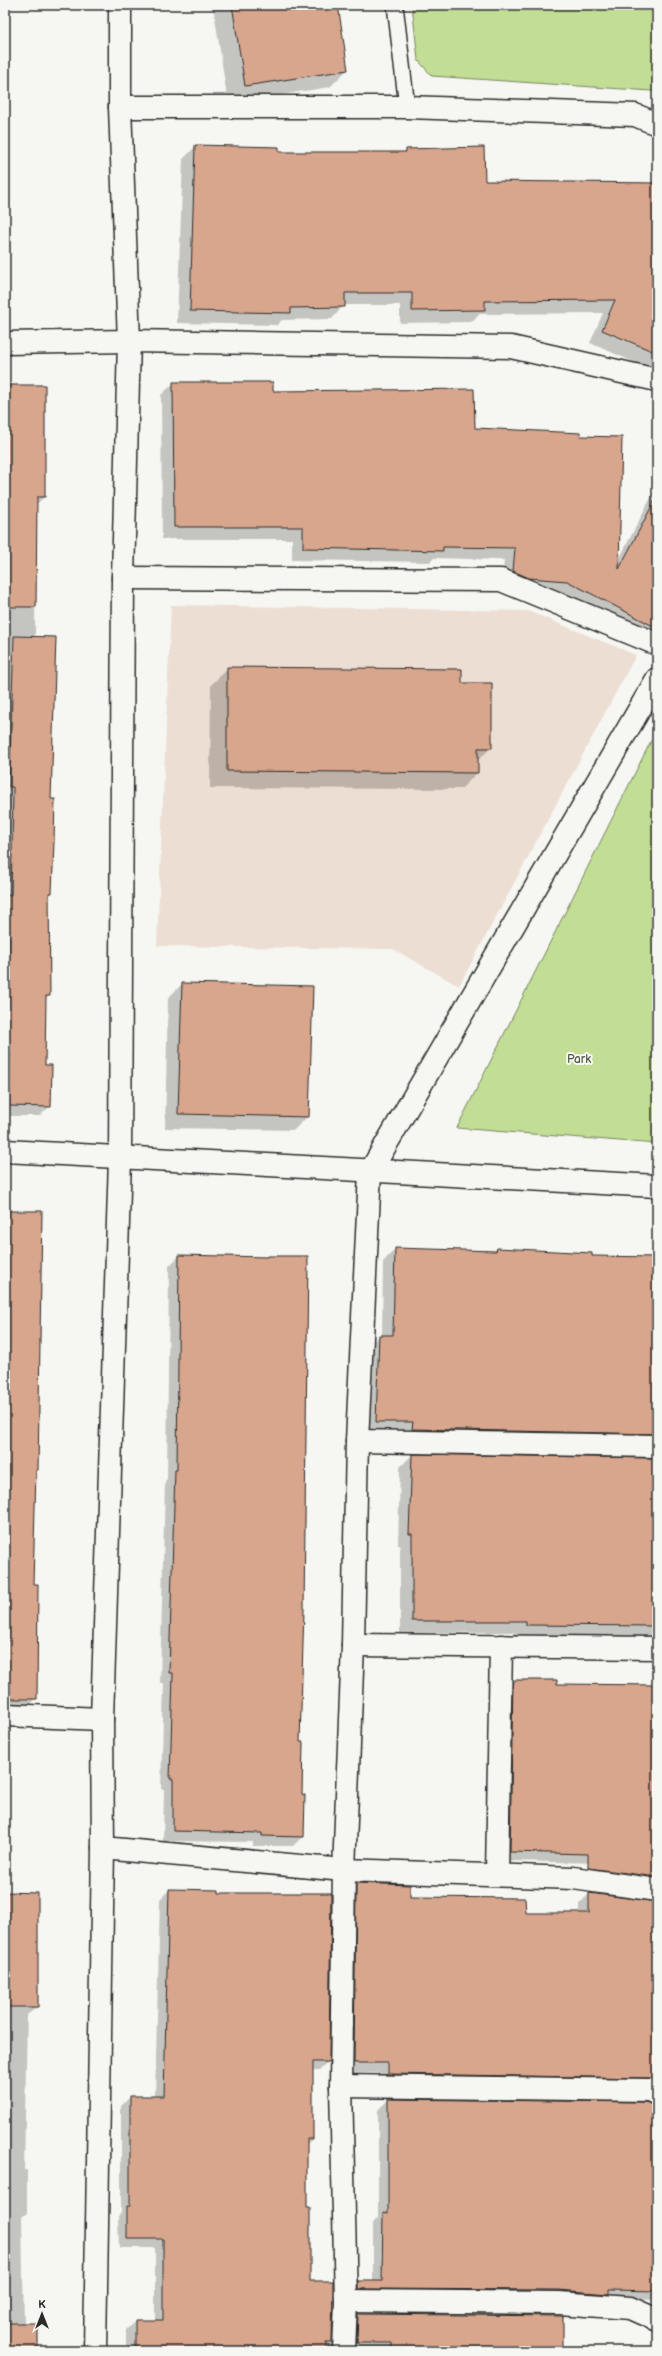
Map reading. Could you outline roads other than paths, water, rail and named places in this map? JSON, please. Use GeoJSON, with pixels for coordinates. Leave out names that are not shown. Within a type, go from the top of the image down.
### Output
{"type":"FeatureCollection","features":[{"type":"Feature","properties":{"kind":"street"},"geometry":{"type":"LineString","coordinates":[[95,2351],[103,1848],[102,1719],[120,1159],[123,578],[129,341],[120,107],[120,5]]}},
{"type":"Feature","properties":{"kind":"street"},"geometry":{"type":"LineString","coordinates":[[120,107],[407,107],[635,116],[657,124]]}},
{"type":"Feature","properties":{"kind":"street"},"geometry":{"type":"LineString","coordinates":[[5,343],[129,341],[511,347],[657,380]]}},
{"type":"Feature","properties":{"kind":"street"},"geometry":{"type":"LineString","coordinates":[[123,578],[501,580],[657,644]]}},
{"type":"Feature","properties":{"kind":"street"},"geometry":{"type":"LineString","coordinates":[[344,2351],[346,2301],[341,2086],[344,1870],[353,1644],[357,1441],[370,1172],[657,679]]}},
{"type":"Feature","properties":{"kind":"street"},"geometry":{"type":"LineString","coordinates":[[5,1151],[120,1159],[657,1186]]}},
{"type":"Feature","properties":{"kind":"street"},"geometry":{"type":"LineString","coordinates":[[357,1441],[657,1446]]}},
{"type":"Feature","properties":{"kind":"street"},"geometry":{"type":"LineString","coordinates":[[353,1644],[657,1648]]}},
{"type":"Feature","properties":{"kind":"street"},"geometry":{"type":"LineString","coordinates":[[498,1875],[501,1646]]}},
{"type":"Feature","properties":{"kind":"street"},"geometry":{"type":"LineString","coordinates":[[5,1715],[102,1719]]}},
{"type":"Feature","properties":{"kind":"street"},"geometry":{"type":"LineString","coordinates":[[103,1848],[344,1870],[573,1878],[657,1890]]}},
{"type":"Feature","properties":{"kind":"street"},"geometry":{"type":"LineString","coordinates":[[341,2086],[642,2090],[657,2094]]}},
{"type":"Feature","properties":{"kind":"street"},"geometry":{"type":"LineString","coordinates":[[346,2301],[559,2303],[630,2308],[657,2320]]}},
{"type":"Feature","properties":{"kind":"lane"},"geometry":{"type":"LineString","coordinates":[[395,5],[407,107]]}},
{"type":"Feature","properties":{"kind":"park label","name":"Park"},"geometry":{"type":"Point","coordinates":[579,1059]}}]}
